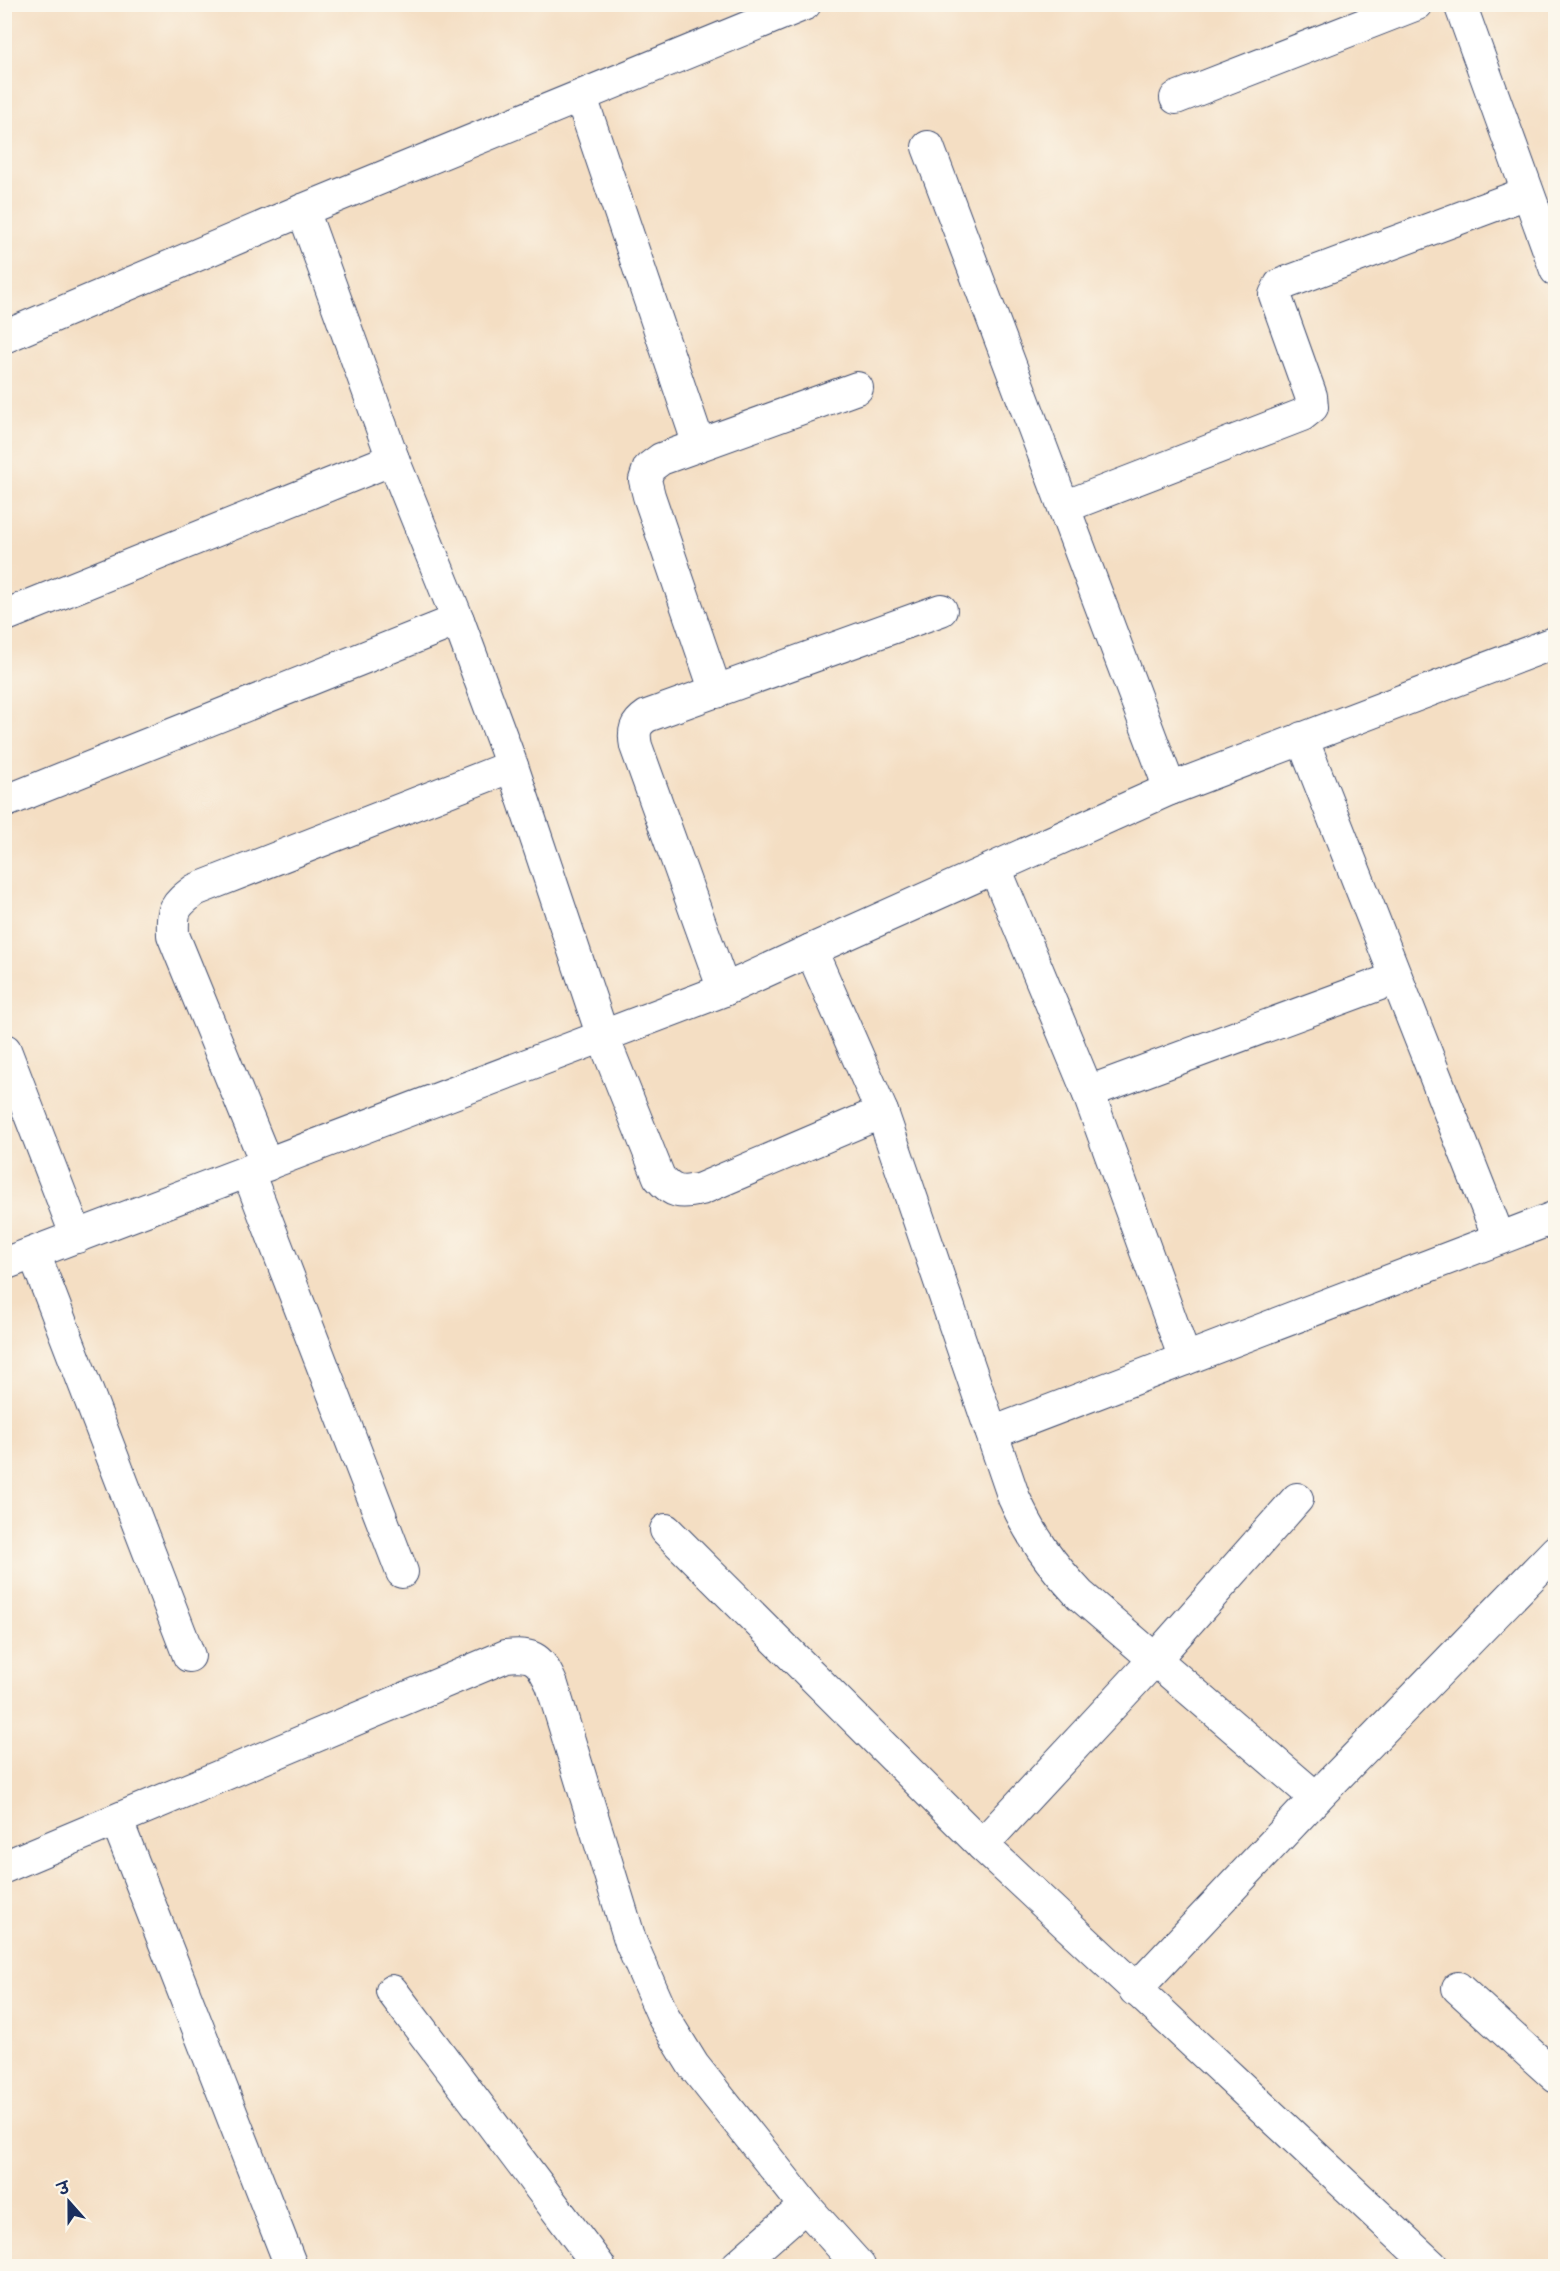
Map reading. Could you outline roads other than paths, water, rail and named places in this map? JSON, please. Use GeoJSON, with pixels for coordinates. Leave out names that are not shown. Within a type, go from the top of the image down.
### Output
{"type":"FeatureCollection","features":[{"type":"Feature","properties":{"kind":"street"},"geometry":{"type":"LineString","coordinates":[[4,337],[303,210],[805,4]]}},
{"type":"Feature","properties":{"kind":"street"},"geometry":{"type":"LineString","coordinates":[[1176,98],[1417,4]]}},
{"type":"Feature","properties":{"kind":"street"},"geometry":{"type":"LineString","coordinates":[[1460,4],[1556,270]]}},
{"type":"Feature","properties":{"kind":"street"},"geometry":{"type":"LineString","coordinates":[[581,97],[699,445]]}},
{"type":"Feature","properties":{"kind":"street"},"geometry":{"type":"LineString","coordinates":[[928,147],[1170,789]]}},
{"type":"Feature","properties":{"kind":"street"},"geometry":{"type":"LineString","coordinates":[[1064,507],[1302,415],[1312,406],[1311,396],[1275,295],[1280,285],[1527,193]]}},
{"type":"Feature","properties":{"kind":"street"},"geometry":{"type":"LineString","coordinates":[[303,210],[393,459],[458,620],[512,766],[603,1037],[659,1177],[669,1189],[683,1194],[701,1189],[882,1112]]}},
{"type":"Feature","properties":{"kind":"street"},"geometry":{"type":"LineString","coordinates":[[716,692],[645,480],[649,468],[699,445],[857,388]]}},
{"type":"Feature","properties":{"kind":"street"},"geometry":{"type":"LineString","coordinates":[[4,616],[393,459]]}},
{"type":"Feature","properties":{"kind":"street"},"geometry":{"type":"LineString","coordinates":[[724,990],[633,735],[637,723],[647,717],[941,610]]}},
{"type":"Feature","properties":{"kind":"street"},"geometry":{"type":"LineString","coordinates":[[4,802],[458,620]]}},
{"type":"Feature","properties":{"kind":"street"},"geometry":{"type":"LineString","coordinates":[[4,1264],[724,990],[1170,789],[1556,642]]}},
{"type":"Feature","properties":{"kind":"street"},"geometry":{"type":"LineString","coordinates":[[1302,738],[1499,1238]]}},
{"type":"Feature","properties":{"kind":"street"},"geometry":{"type":"LineString","coordinates":[[402,1572],[173,935],[172,918],[176,904],[195,890],[512,766]]}},
{"type":"Feature","properties":{"kind":"street"},"geometry":{"type":"LineString","coordinates":[[995,868],[1088,1092],[1185,1359]]}},
{"type":"Feature","properties":{"kind":"street"},"geometry":{"type":"LineString","coordinates":[[811,950],[882,1112],[1014,1498],[1029,1530],[1049,1562],[1080,1595],[1316,1798]]}},
{"type":"Feature","properties":{"kind":"street"},"geometry":{"type":"LineString","coordinates":[[1088,1092],[1396,978]]}},
{"type":"Feature","properties":{"kind":"street"},"geometry":{"type":"LineString","coordinates":[[5,1050],[77,1237]]}},
{"type":"Feature","properties":{"kind":"street"},"geometry":{"type":"LineString","coordinates":[[992,1433],[1556,1217]]}},
{"type":"Feature","properties":{"kind":"street"},"geometry":{"type":"LineString","coordinates":[[34,1253],[189,1656]]}},
{"type":"Feature","properties":{"kind":"street"},"geometry":{"type":"LineString","coordinates":[[982,1845],[1155,1659],[1297,1499]]}},
{"type":"Feature","properties":{"kind":"street"},"geometry":{"type":"LineString","coordinates":[[666,1530],[982,1845],[1432,2266]]}},
{"type":"Feature","properties":{"kind":"street"},"geometry":{"type":"LineString","coordinates":[[1135,1990],[1316,1798],[1556,1551]]}},
{"type":"Feature","properties":{"kind":"street"},"geometry":{"type":"LineString","coordinates":[[4,1867],[506,1656],[526,1654],[542,1664],[552,1685],[631,1943],[664,2018],[693,2065],[805,2206],[859,2266]]}},
{"type":"Feature","properties":{"kind":"street"},"geometry":{"type":"LineString","coordinates":[[117,1821],[291,2266]]}},
{"type":"Feature","properties":{"kind":"street"},"geometry":{"type":"LineString","coordinates":[[1458,1988],[1556,2077]]}},
{"type":"Feature","properties":{"kind":"street"},"geometry":{"type":"LineString","coordinates":[[392,1991],[599,2266]]}},
{"type":"Feature","properties":{"kind":"street"},"geometry":{"type":"LineString","coordinates":[[737,2266],[805,2206]]}}]}
